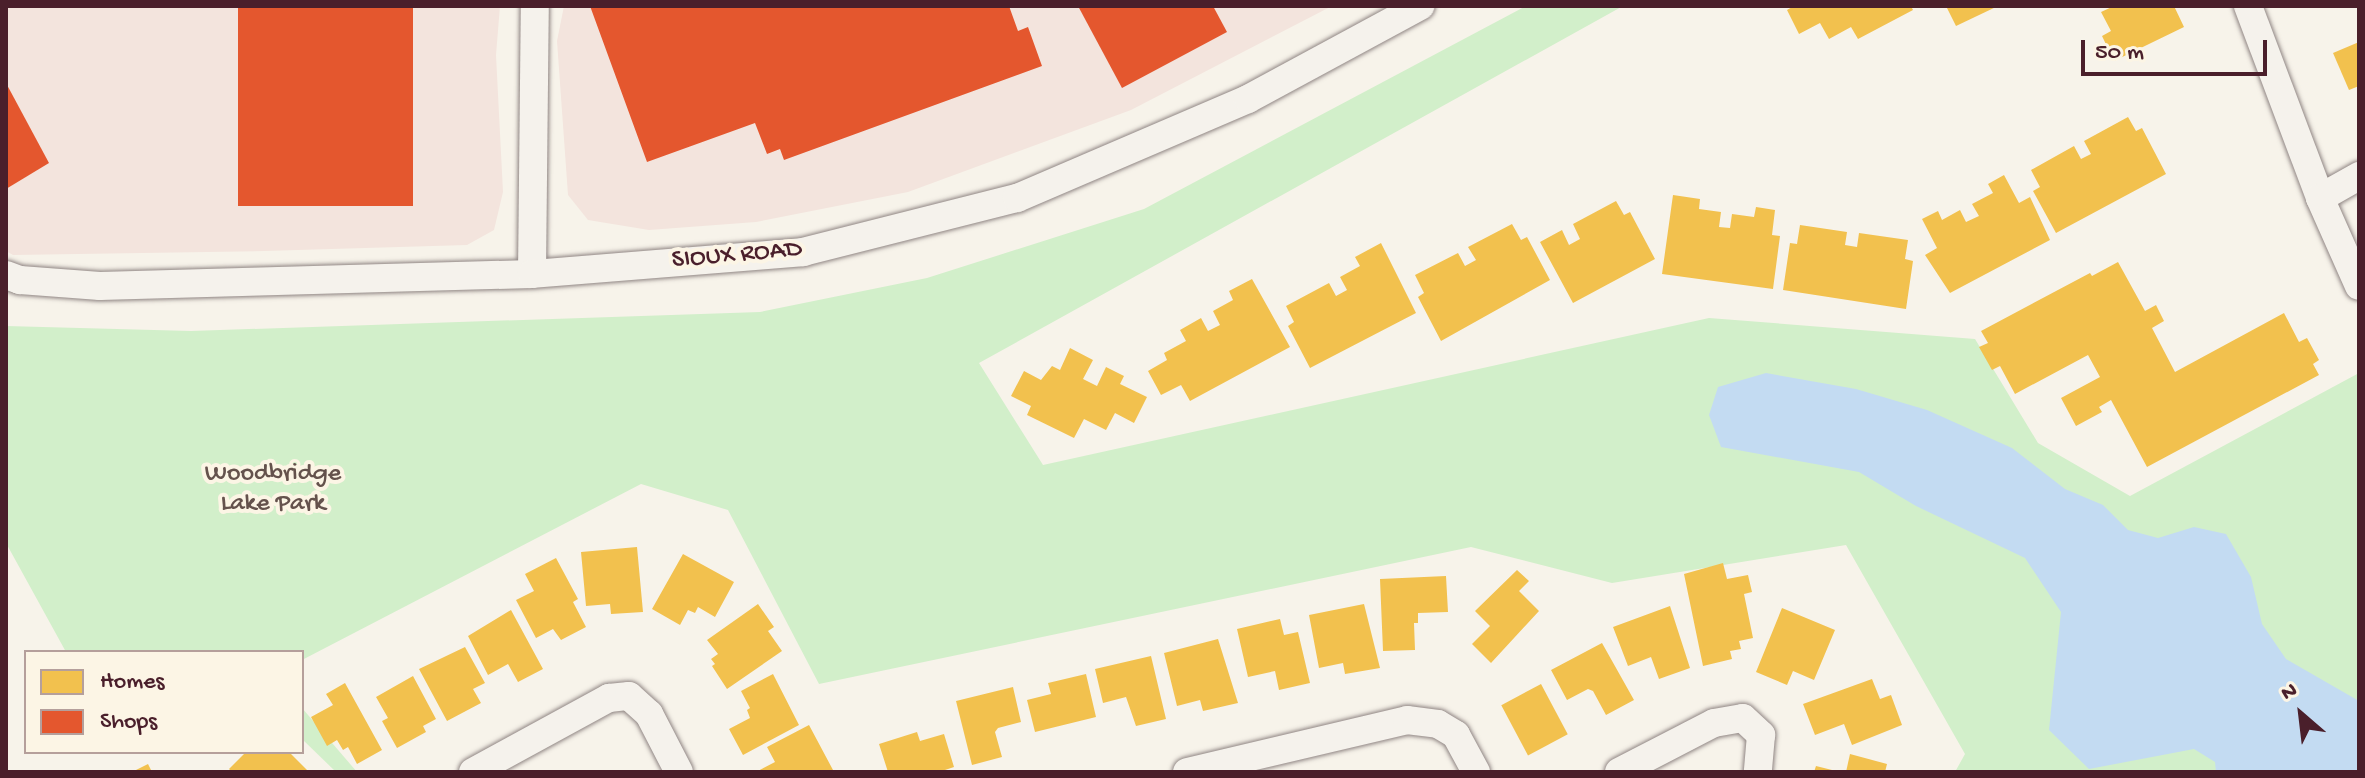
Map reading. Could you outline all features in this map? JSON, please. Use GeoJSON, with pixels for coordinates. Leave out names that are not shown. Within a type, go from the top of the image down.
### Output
{"type":"FeatureCollection","features":[{"type":"Feature","properties":{"kind":"street"},"geometry":{"type":"LineString","coordinates":[[532,274],[535,6]]}},
{"type":"Feature","properties":{"kind":"street","name":"SIOUX ROAD"},"geometry":{"type":"LineString","coordinates":[[6,275],[20,280],[100,286],[532,274],[803,252],[1017,198],[1248,99],[1420,6]]}},
{"type":"Feature","properties":{"kind":"street"},"geometry":{"type":"LineString","coordinates":[[2248,6],[2320,198],[2359,286]]}},
{"type":"Feature","properties":{"kind":"street"},"geometry":{"type":"LineString","coordinates":[[2320,198],[2359,176]]}},
{"type":"Feature","properties":{"kind":"street"},"geometry":{"type":"LineString","coordinates":[[473,772],[609,698],[629,696],[649,714],[679,772]]}},
{"type":"Feature","properties":{"kind":"street"},"geometry":{"type":"LineString","coordinates":[[1619,772],[1714,723],[1743,718],[1761,735],[1758,772]]}},
{"type":"Feature","properties":{"kind":"street"},"geometry":{"type":"LineString","coordinates":[[1187,772],[1407,720],[1438,724],[1456,735],[1476,772]]}},
{"type":"Feature","properties":{"kind":"shaded area"},"geometry":{"type":"Polygon","coordinates":[[[6,6],[500,6],[496,55],[503,192],[494,230],[467,245],[13,255],[6,251],[6,6]]]}},
{"type":"Feature","properties":{"kind":"shaded area"},"geometry":{"type":"Polygon","coordinates":[[[564,6],[1332,6],[1131,110],[908,192],[756,222],[649,230],[588,220],[568,195],[557,41],[564,6]]]}},
{"type":"Feature","properties":{"kind":"green space","name":"Woodbridge Lake Park"},"geometry":{"type":"Polygon","coordinates":[[[1526,6],[1623,6],[979,363],[1043,465],[1709,318],[1975,339],[2038,443],[2130,496],[2359,373],[2359,772],[1955,772],[1965,754],[1846,545],[1612,583],[1471,547],[819,684],[728,510],[641,484],[304,659],[304,650],[65,650],[6,543],[6,326],[191,331],[760,312],[927,278],[1144,209],[1526,6]]]}},
{"type":"Feature","properties":{"kind":"green space"},"geometry":{"type":"Polygon","coordinates":[[[304,710],[357,772],[336,772],[304,741],[304,710]]]}},
{"type":"Feature","properties":{"kind":"water"},"geometry":{"type":"Polygon","coordinates":[[[1766,373],[1856,389],[1927,410],[2012,448],[2065,489],[2103,505],[2128,530],[2158,538],[2194,527],[2226,534],[2251,577],[2262,624],[2286,659],[2359,701],[2359,772],[2216,772],[2215,762],[2194,749],[2089,769],[2049,730],[2061,612],[2025,558],[1916,506],[1859,472],[1721,447],[1709,415],[1718,387],[1766,373]]]}},
{"type":"Feature","properties":{"kind":"building: Homes"},"geometry":{"type":"Polygon","coordinates":[[[1794,6],[1911,6],[1913,10],[1858,39],[1851,27],[1829,39],[1820,23],[1799,34],[1787,10],[1794,6]]]}},
{"type":"Feature","properties":{"kind":"building: Homes"},"geometry":{"type":"Polygon","coordinates":[[[1946,6],[1998,6],[1956,26],[1946,6]]]}},
{"type":"Feature","properties":{"kind":"building: Homes"},"geometry":{"type":"Polygon","coordinates":[[[2114,6],[2174,6],[2184,27],[2114,61],[2102,36],[2111,31],[2101,12],[2114,6]]]}},
{"type":"Feature","properties":{"kind":"building: Homes"},"geometry":{"type":"Polygon","coordinates":[[[2359,42],[2359,86],[2349,90],[2333,53],[2359,42]]]}},
{"type":"Feature","properties":{"kind":"building: Homes"},"geometry":{"type":"Polygon","coordinates":[[[2128,117],[2136,131],[2142,128],[2166,174],[2056,233],[2033,191],[2040,187],[2031,170],[2074,146],[2081,159],[2091,154],[2084,141],[2128,117]]]}},
{"type":"Feature","properties":{"kind":"building: Homes"},"geometry":{"type":"Polygon","coordinates":[[[2004,175],[2019,203],[2030,197],[2050,240],[1950,293],[1925,255],[1937,248],[1922,219],[1938,211],[1942,220],[1960,210],[1966,222],[1979,216],[1972,204],[1993,193],[1988,184],[2004,175]]]}},
{"type":"Feature","properties":{"kind":"building: Homes"},"geometry":{"type":"Polygon","coordinates":[[[1673,195],[1700,199],[1699,209],[1721,212],[1719,227],[1730,228],[1732,214],[1754,217],[1756,207],[1775,210],[1772,235],[1780,236],[1773,289],[1662,274],[1673,195]]]}},
{"type":"Feature","properties":{"kind":"building: Homes"},"geometry":{"type":"Polygon","coordinates":[[[1616,201],[1624,215],[1630,212],[1655,259],[1573,303],[1540,242],[1562,230],[1569,245],[1580,239],[1573,224],[1616,201]]]}},
{"type":"Feature","properties":{"kind":"building: Homes"},"geometry":{"type":"Polygon","coordinates":[[[1512,224],[1521,240],[1527,237],[1550,280],[1441,341],[1418,297],[1424,293],[1415,275],[1458,253],[1465,266],[1476,260],[1468,247],[1512,224]]]}},
{"type":"Feature","properties":{"kind":"building: Homes"},"geometry":{"type":"Polygon","coordinates":[[[1800,225],[1847,232],[1845,245],[1857,247],[1859,233],[1908,240],[1905,259],[1913,261],[1906,309],[1783,290],[1790,243],[1797,244],[1800,225]]]}},
{"type":"Feature","properties":{"kind":"building: Homes"},"geometry":{"type":"Polygon","coordinates":[[[1381,243],[1416,313],[1310,368],[1288,326],[1294,322],[1286,306],[1329,283],[1336,296],[1347,290],[1340,277],[1360,266],[1355,257],[1381,243]]]}},
{"type":"Feature","properties":{"kind":"building: Homes"},"geometry":{"type":"Polygon","coordinates":[[[2118,262],[2145,311],[2156,305],[2164,321],[2152,328],[2175,372],[2284,313],[2299,342],[2307,338],[2319,360],[2313,364],[2319,375],[2147,467],[2111,400],[2099,407],[2102,412],[2076,426],[2061,398],[2100,377],[2088,355],[2015,394],[2000,366],[1992,370],[1979,347],[1988,343],[1981,331],[2090,273],[2092,276],[2118,262]]]}},
{"type":"Feature","properties":{"kind":"building: Homes"},"geometry":{"type":"Polygon","coordinates":[[[1252,279],[1290,347],[1190,401],[1181,385],[1161,395],[1148,371],[1167,360],[1164,353],[1186,341],[1180,330],[1201,318],[1208,331],[1220,325],[1213,311],[1233,300],[1229,291],[1252,279]]]}},
{"type":"Feature","properties":{"kind":"building: Homes"},"geometry":{"type":"Polygon","coordinates":[[[1070,348],[1093,360],[1083,379],[1097,386],[1106,367],[1124,376],[1120,384],[1147,397],[1134,423],[1115,413],[1106,430],[1084,419],[1074,438],[1027,415],[1031,406],[1011,396],[1024,371],[1041,380],[1052,366],[1060,370],[1070,348]]]}},
{"type":"Feature","properties":{"kind":"building: Homes"},"geometry":{"type":"Polygon","coordinates":[[[637,547],[643,612],[611,614],[610,604],[586,606],[581,552],[637,547]]]}},
{"type":"Feature","properties":{"kind":"building: Homes"},"geometry":{"type":"Polygon","coordinates":[[[683,554],[734,582],[715,617],[698,607],[695,613],[688,610],[680,625],[652,609],[683,554]]]}},
{"type":"Feature","properties":{"kind":"building: Homes"},"geometry":{"type":"Polygon","coordinates":[[[556,558],[578,599],[573,602],[586,627],[561,640],[553,629],[536,638],[516,600],[534,591],[525,574],[556,558]]]}},
{"type":"Feature","properties":{"kind":"building: Homes"},"geometry":{"type":"Polygon","coordinates":[[[1723,563],[1727,579],[1748,575],[1752,592],[1744,594],[1753,638],[1739,641],[1741,649],[1730,651],[1732,659],[1703,666],[1684,574],[1723,563]]]}},
{"type":"Feature","properties":{"kind":"building: Homes"},"geometry":{"type":"Polygon","coordinates":[[[1517,570],[1529,581],[1519,591],[1539,611],[1491,663],[1472,644],[1490,626],[1475,611],[1517,570]]]}},
{"type":"Feature","properties":{"kind":"building: Homes"},"geometry":{"type":"Polygon","coordinates":[[[1446,576],[1448,612],[1418,613],[1418,623],[1414,623],[1415,650],[1383,651],[1380,579],[1446,576]]]}},
{"type":"Feature","properties":{"kind":"building: Homes"},"geometry":{"type":"Polygon","coordinates":[[[758,604],[774,627],[768,631],[782,651],[727,689],[712,666],[715,664],[711,659],[718,654],[707,640],[758,604]]]}},
{"type":"Feature","properties":{"kind":"building: Homes"},"geometry":{"type":"Polygon","coordinates":[[[1364,604],[1380,668],[1345,674],[1343,663],[1319,668],[1309,615],[1364,604]]]}},
{"type":"Feature","properties":{"kind":"building: Homes"},"geometry":{"type":"Polygon","coordinates":[[[1670,606],[1690,668],[1659,679],[1651,657],[1628,666],[1613,627],[1670,606]]]}},
{"type":"Feature","properties":{"kind":"building: Homes"},"geometry":{"type":"Polygon","coordinates":[[[1782,608],[1835,630],[1814,680],[1793,671],[1787,685],[1756,672],[1782,608]]]}},
{"type":"Feature","properties":{"kind":"building: Homes"},"geometry":{"type":"Polygon","coordinates":[[[511,610],[543,669],[518,682],[508,664],[488,675],[468,636],[511,610]]]}},
{"type":"Feature","properties":{"kind":"building: Homes"},"geometry":{"type":"Polygon","coordinates":[[[1280,619],[1284,635],[1298,632],[1310,683],[1279,690],[1275,671],[1248,677],[1237,629],[1280,619]]]}},
{"type":"Feature","properties":{"kind":"building: Homes"},"geometry":{"type":"Polygon","coordinates":[[[1218,639],[1238,703],[1203,711],[1200,700],[1177,706],[1164,653],[1218,639]]]}},
{"type":"Feature","properties":{"kind":"building: Homes"},"geometry":{"type":"Polygon","coordinates":[[[1602,643],[1634,700],[1606,715],[1593,691],[1588,689],[1567,700],[1551,670],[1602,643]]]}},
{"type":"Feature","properties":{"kind":"building: Homes"},"geometry":{"type":"Polygon","coordinates":[[[465,647],[485,683],[473,689],[481,703],[447,721],[419,669],[465,647]]]}},
{"type":"Feature","properties":{"kind":"building: Homes"},"geometry":{"type":"Polygon","coordinates":[[[1151,656],[1166,719],[1136,726],[1126,697],[1103,703],[1095,669],[1151,656]]]}},
{"type":"Feature","properties":{"kind":"building: Homes"},"geometry":{"type":"Polygon","coordinates":[[[773,674],[799,725],[743,755],[729,729],[750,718],[747,710],[750,708],[741,691],[773,674]]]}},
{"type":"Feature","properties":{"kind":"building: Homes"},"geometry":{"type":"Polygon","coordinates":[[[1086,674],[1096,717],[1035,732],[1027,700],[1051,694],[1048,683],[1086,674]]]}},
{"type":"Feature","properties":{"kind":"building: Homes"},"geometry":{"type":"Polygon","coordinates":[[[413,676],[436,719],[423,726],[426,732],[397,748],[382,721],[388,718],[376,697],[413,676]]]}},
{"type":"Feature","properties":{"kind":"building: Homes"},"geometry":{"type":"Polygon","coordinates":[[[1872,679],[1880,699],[1891,695],[1902,725],[1852,745],[1844,724],[1815,735],[1803,704],[1872,679]]]}},
{"type":"Feature","properties":{"kind":"building: Homes"},"geometry":{"type":"Polygon","coordinates":[[[345,683],[382,750],[357,764],[348,747],[343,750],[337,740],[327,746],[311,717],[333,705],[326,694],[345,683]]]}},
{"type":"Feature","properties":{"kind":"building: Homes"},"geometry":{"type":"Polygon","coordinates":[[[1541,684],[1568,734],[1528,755],[1501,705],[1541,684]]]}},
{"type":"Feature","properties":{"kind":"building: Homes"},"geometry":{"type":"Polygon","coordinates":[[[1013,687],[1021,722],[998,728],[995,732],[1002,757],[972,765],[956,701],[1013,687]]]}},
{"type":"Feature","properties":{"kind":"building: Homes"},"geometry":{"type":"Polygon","coordinates":[[[809,725],[833,770],[756,772],[775,762],[767,747],[809,725]]]}},
{"type":"Feature","properties":{"kind":"building: Homes"},"geometry":{"type":"Polygon","coordinates":[[[917,732],[920,741],[944,734],[954,767],[939,772],[888,772],[879,744],[917,732]]]}},
{"type":"Feature","properties":{"kind":"building: Homes"},"geometry":{"type":"Polygon","coordinates":[[[244,754],[291,754],[309,772],[232,772],[229,769],[244,754]]]}},
{"type":"Feature","properties":{"kind":"building: Homes"},"geometry":{"type":"Polygon","coordinates":[[[1850,754],[1887,764],[1885,772],[1846,772],[1850,754]]]}},
{"type":"Feature","properties":{"kind":"building: Homes"},"geometry":{"type":"Polygon","coordinates":[[[148,764],[152,772],[132,772],[148,764]]]}},
{"type":"Feature","properties":{"kind":"building: Homes"},"geometry":{"type":"Polygon","coordinates":[[[1816,766],[1836,771],[1836,772],[1814,772],[1816,766]]]}},
{"type":"Feature","properties":{"kind":"building: Shops"},"geometry":{"type":"Polygon","coordinates":[[[238,6],[413,6],[413,206],[238,206],[238,6]]]}},
{"type":"Feature","properties":{"kind":"building: Shops"},"geometry":{"type":"Polygon","coordinates":[[[590,6],[1009,6],[1018,31],[1028,27],[1042,66],[784,160],[780,149],[767,154],[755,123],[647,162],[590,6]]]}},
{"type":"Feature","properties":{"kind":"building: Shops"},"geometry":{"type":"Polygon","coordinates":[[[1078,6],[1213,6],[1227,32],[1122,88],[1078,6]]]}},
{"type":"Feature","properties":{"kind":"building: Shops"},"geometry":{"type":"Polygon","coordinates":[[[6,83],[49,163],[6,189],[6,83]]]}}]}
